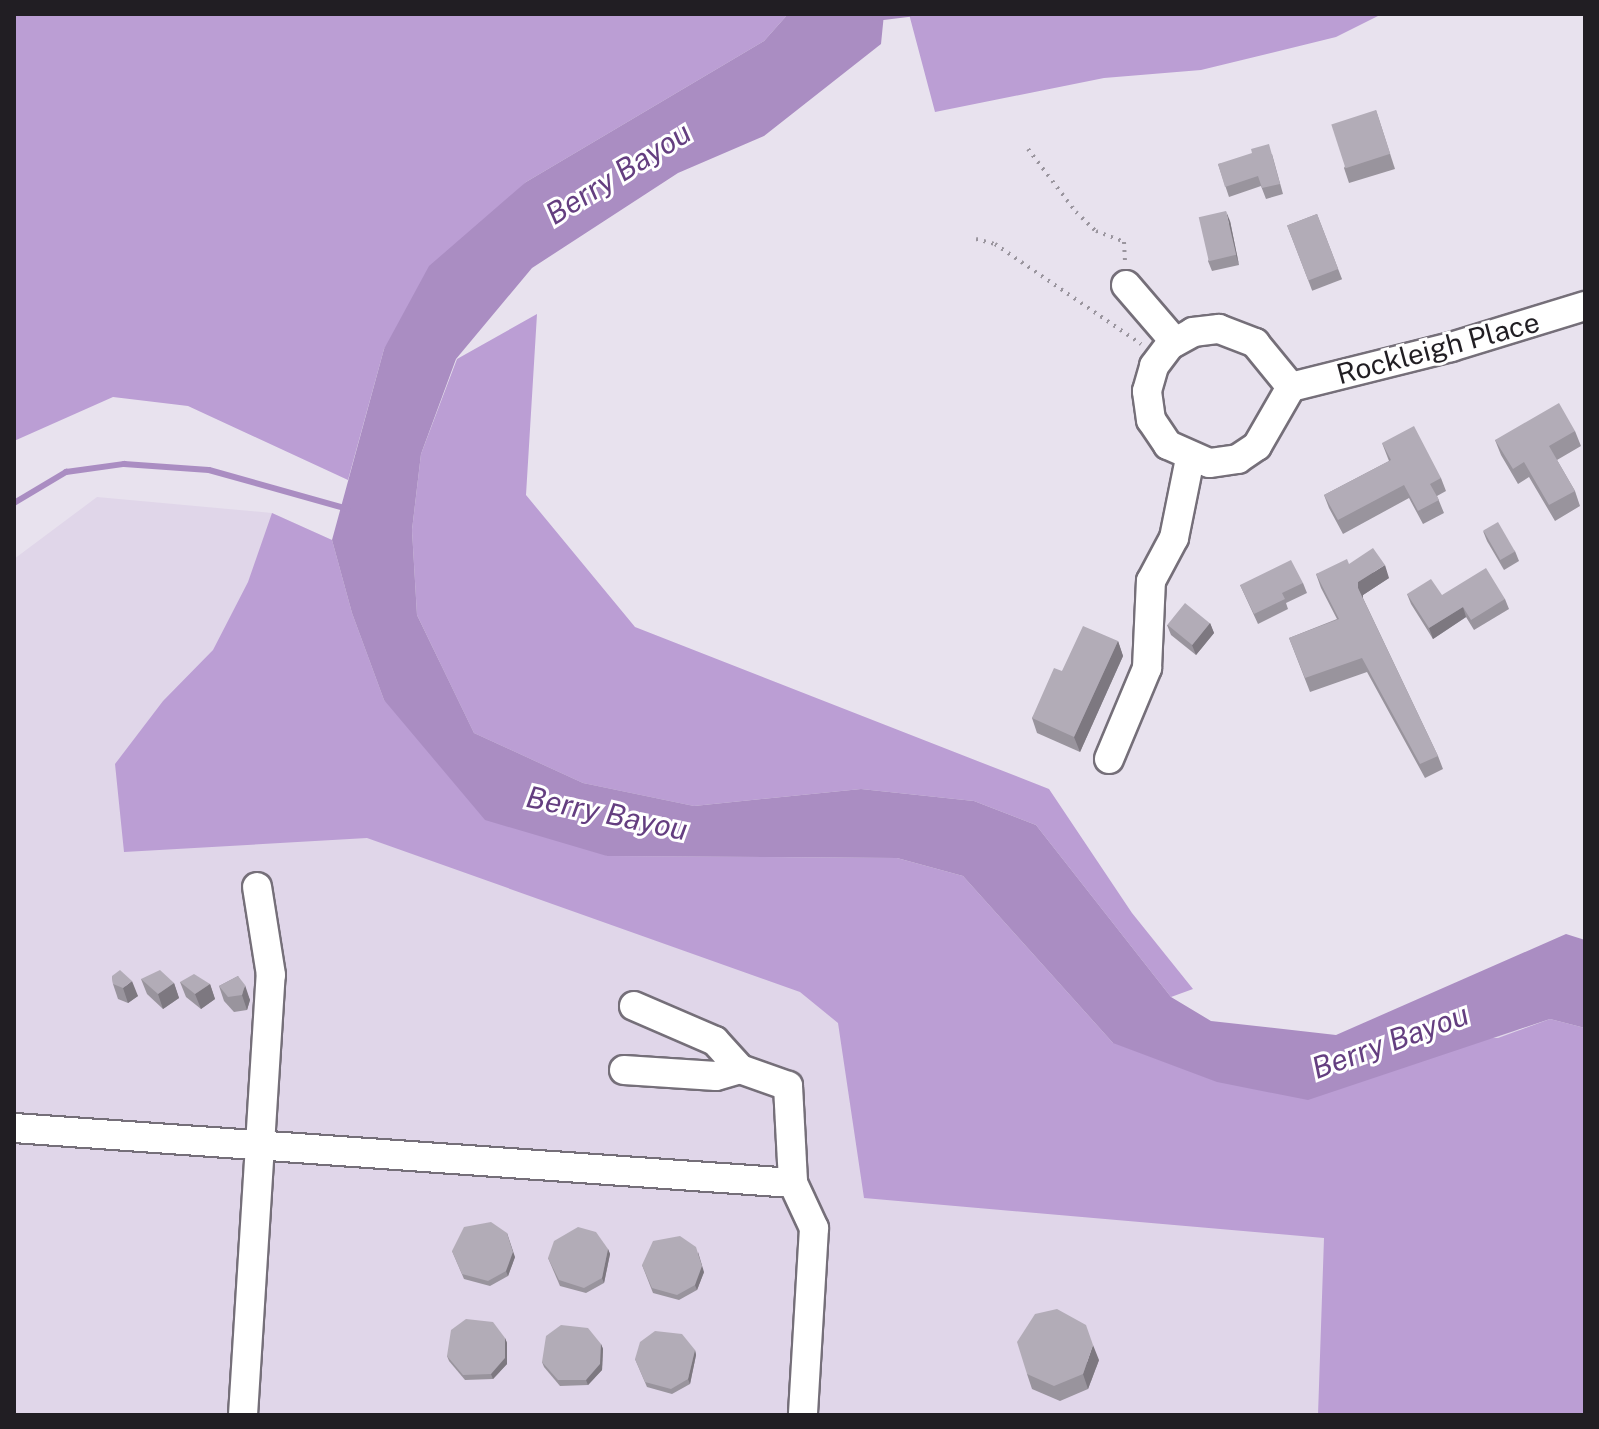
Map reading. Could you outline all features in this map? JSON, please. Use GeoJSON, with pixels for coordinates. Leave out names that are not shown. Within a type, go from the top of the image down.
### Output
{"type":"FeatureCollection","features":[{"type":"Feature","properties":{"kind":"street"},"geometry":{"type":"LineString","coordinates":[[1126,285],[1168,348]]}},
{"type":"Feature","properties":{"kind":"street","name":"Rockleigh Place"},"geometry":{"type":"LineString","coordinates":[[1291,387],[1503,333],[1585,306]]}},
{"type":"Feature","properties":{"kind":"street"},"geometry":{"type":"LineString","coordinates":[[1206,329],[1244,336],[1291,387],[1277,418],[1248,454],[1224,463],[1190,459],[1168,445],[1151,420],[1147,391],[1168,348],[1206,329]]}},
{"type":"Feature","properties":{"kind":"street"},"geometry":{"type":"LineString","coordinates":[[1109,759],[1147,668],[1151,581],[1174,538],[1190,459]]}},
{"type":"Feature","properties":{"kind":"street"},"geometry":{"type":"LineString","coordinates":[[243,1415],[263,1145],[271,975],[257,887]]}},
{"type":"Feature","properties":{"kind":"street"},"geometry":{"type":"LineString","coordinates":[[634,1006],[715,1041],[740,1069],[788,1086],[793,1183],[814,1228],[803,1415]]}},
{"type":"Feature","properties":{"kind":"street"},"geometry":{"type":"LineString","coordinates":[[624,1070],[716,1076],[740,1069]]}},
{"type":"Feature","properties":{"kind":"street"},"geometry":{"type":"LineString","coordinates":[[14,1128],[793,1183]]}},
{"type":"Feature","properties":{"kind":"path"},"geometry":{"type":"LineString","coordinates":[[1028,149],[1076,212],[1096,231],[1124,242],[1126,285]]}},
{"type":"Feature","properties":{"kind":"path"},"geometry":{"type":"LineString","coordinates":[[976,239],[1006,251],[1168,348]]}},
{"type":"Feature","properties":{"kind":"shaded area"},"geometry":{"type":"Polygon","coordinates":[[[14,14],[788,14],[764,41],[526,182],[384,349],[348,480],[188,406],[113,397],[14,441],[14,14]]]}},
{"type":"Feature","properties":{"kind":"shaded area"},"geometry":{"type":"Polygon","coordinates":[[[909,14],[1382,14],[1336,37],[1201,70],[1104,78],[935,112],[909,14]]]}},
{"type":"Feature","properties":{"kind":"shaded area"},"geometry":{"type":"Polygon","coordinates":[[[537,314],[526,495],[635,627],[1049,789],[1132,913],[1193,989],[1171,997],[1036,825],[974,801],[861,789],[694,806],[583,783],[474,733],[417,615],[412,530],[421,454],[457,359],[537,314]]]}},
{"type":"Feature","properties":{"kind":"shaded area"},"geometry":{"type":"Polygon","coordinates":[[[97,497],[272,513],[332,540],[352,613],[1113,1043],[1585,1028],[1585,1415],[14,1415],[14,559],[97,497]]]}},
{"type":"Feature","properties":{"kind":"shaded area"},"geometry":{"type":"Polygon","coordinates":[[[272,513],[332,540],[352,613],[384,700],[607,856],[897,858],[963,876],[1113,1043],[1498,1038],[1550,1019],[1585,1028],[1585,1415],[1318,1415],[1324,1238],[864,1198],[838,1023],[800,992],[367,838],[124,852],[115,764],[163,701],[213,650],[248,582],[272,513]]]}},
{"type":"Feature","properties":{"kind":"water","name":"Berry Bayou"},"geometry":{"type":"Polygon","coordinates":[[[788,14],[884,14],[881,44],[764,136],[678,173],[532,268],[456,359],[421,454],[412,530],[417,615],[474,733],[583,783],[694,806],[861,789],[974,801],[1036,825],[1171,997],[1211,1021],[1336,1035],[1566,934],[1585,940],[1585,1028],[1550,1019],[1308,1100],[1217,1082],[1113,1043],[963,876],[897,858],[607,856],[485,820],[384,700],[352,613],[332,540],[384,349],[429,266],[526,182],[764,41],[788,14]]]}},
{"type":"Feature","properties":{"kind":"building"},"geometry":{"type":"Polygon","coordinates":[[[1376,110],[1390,154],[1346,168],[1331,125],[1376,110]]]}},
{"type":"Feature","properties":{"kind":"building"},"geometry":{"type":"Polygon","coordinates":[[[1269,144],[1280,184],[1262,188],[1258,176],[1225,187],[1218,164],[1269,144]]]}},
{"type":"Feature","properties":{"kind":"building"},"geometry":{"type":"Polygon","coordinates":[[[1226,211],[1236,255],[1209,261],[1199,217],[1226,211]]]}},
{"type":"Feature","properties":{"kind":"building"},"geometry":{"type":"Polygon","coordinates":[[[1317,214],[1338,269],[1308,281],[1287,225],[1317,214]]]}},
{"type":"Feature","properties":{"kind":"building"},"geometry":{"type":"Polygon","coordinates":[[[1559,403],[1575,431],[1549,446],[1575,491],[1549,505],[1524,462],[1513,469],[1495,440],[1559,403]]]}},
{"type":"Feature","properties":{"kind":"building"},"geometry":{"type":"Polygon","coordinates":[[[1414,426],[1441,478],[1430,484],[1439,500],[1418,511],[1404,485],[1338,520],[1324,495],[1391,460],[1382,443],[1414,426]]]}},
{"type":"Feature","properties":{"kind":"building"},"geometry":{"type":"Polygon","coordinates":[[[1498,522],[1515,551],[1500,560],[1483,530],[1498,522]]]}},
{"type":"Feature","properties":{"kind":"building"},"geometry":{"type":"Polygon","coordinates":[[[1373,548],[1385,565],[1358,582],[1358,588],[1438,756],[1420,764],[1362,658],[1305,678],[1289,638],[1339,619],[1316,574],[1347,559],[1349,564],[1373,548]]]}},
{"type":"Feature","properties":{"kind":"building"},"geometry":{"type":"Polygon","coordinates":[[[1291,560],[1303,583],[1282,593],[1285,599],[1254,614],[1240,585],[1291,560]]]}},
{"type":"Feature","properties":{"kind":"building"},"geometry":{"type":"Polygon","coordinates":[[[1486,568],[1505,599],[1471,620],[1463,607],[1429,628],[1407,594],[1431,579],[1442,595],[1486,568]]]}},
{"type":"Feature","properties":{"kind":"building"},"geometry":{"type":"Polygon","coordinates":[[[1185,603],[1210,623],[1192,645],[1167,625],[1185,603]]]}},
{"type":"Feature","properties":{"kind":"building"},"geometry":{"type":"Polygon","coordinates":[[[1083,626],[1118,641],[1074,737],[1032,718],[1054,668],[1062,671],[1083,626]]]}},
{"type":"Feature","properties":{"kind":"building"},"geometry":{"type":"Polygon","coordinates":[[[120,970],[132,981],[123,988],[113,984],[112,976],[120,970]]]}},
{"type":"Feature","properties":{"kind":"building"},"geometry":{"type":"Polygon","coordinates":[[[160,970],[174,983],[158,994],[141,979],[160,970]]]}},
{"type":"Feature","properties":{"kind":"building"},"geometry":{"type":"Polygon","coordinates":[[[194,974],[210,984],[195,994],[180,982],[194,974]]]}},
{"type":"Feature","properties":{"kind":"building"},"geometry":{"type":"Polygon","coordinates":[[[238,976],[245,985],[242,995],[228,997],[219,986],[238,976]]]}},
{"type":"Feature","properties":{"kind":"building"},"geometry":{"type":"Polygon","coordinates":[[[491,1222],[507,1233],[513,1252],[506,1271],[488,1281],[462,1274],[452,1251],[464,1227],[491,1222]]]}},
{"type":"Feature","properties":{"kind":"building"},"geometry":{"type":"Polygon","coordinates":[[[578,1227],[596,1232],[608,1249],[602,1278],[584,1288],[559,1280],[548,1258],[554,1241],[578,1227]]]}},
{"type":"Feature","properties":{"kind":"building"},"geometry":{"type":"Polygon","coordinates":[[[680,1236],[696,1247],[702,1266],[695,1285],[677,1295],[652,1288],[642,1265],[653,1241],[680,1236]]]}},
{"type":"Feature","properties":{"kind":"building"},"geometry":{"type":"Polygon","coordinates":[[[1057,1309],[1086,1325],[1093,1345],[1083,1374],[1054,1386],[1027,1374],[1017,1342],[1035,1314],[1057,1309]]]}},
{"type":"Feature","properties":{"kind":"building"},"geometry":{"type":"Polygon","coordinates":[[[466,1319],[493,1322],[505,1338],[505,1358],[491,1374],[463,1375],[447,1356],[451,1330],[466,1319]]]}},
{"type":"Feature","properties":{"kind":"building"},"geometry":{"type":"Polygon","coordinates":[[[561,1325],[588,1328],[601,1344],[600,1364],[586,1380],[558,1380],[542,1362],[546,1336],[561,1325]]]}},
{"type":"Feature","properties":{"kind":"building"},"geometry":{"type":"Polygon","coordinates":[[[655,1331],[682,1334],[695,1350],[688,1379],[671,1389],[645,1382],[635,1359],[640,1342],[655,1331]]]}},
{"type":"Feature","properties":{"kind":"waterway"},"geometry":{"type":"LineString","coordinates":[[875,18],[910,14]]}},
{"type":"Feature","properties":{"kind":"waterway"},"geometry":{"type":"LineString","coordinates":[[14,503],[66,472],[124,464],[209,470],[348,509]]}}]}
